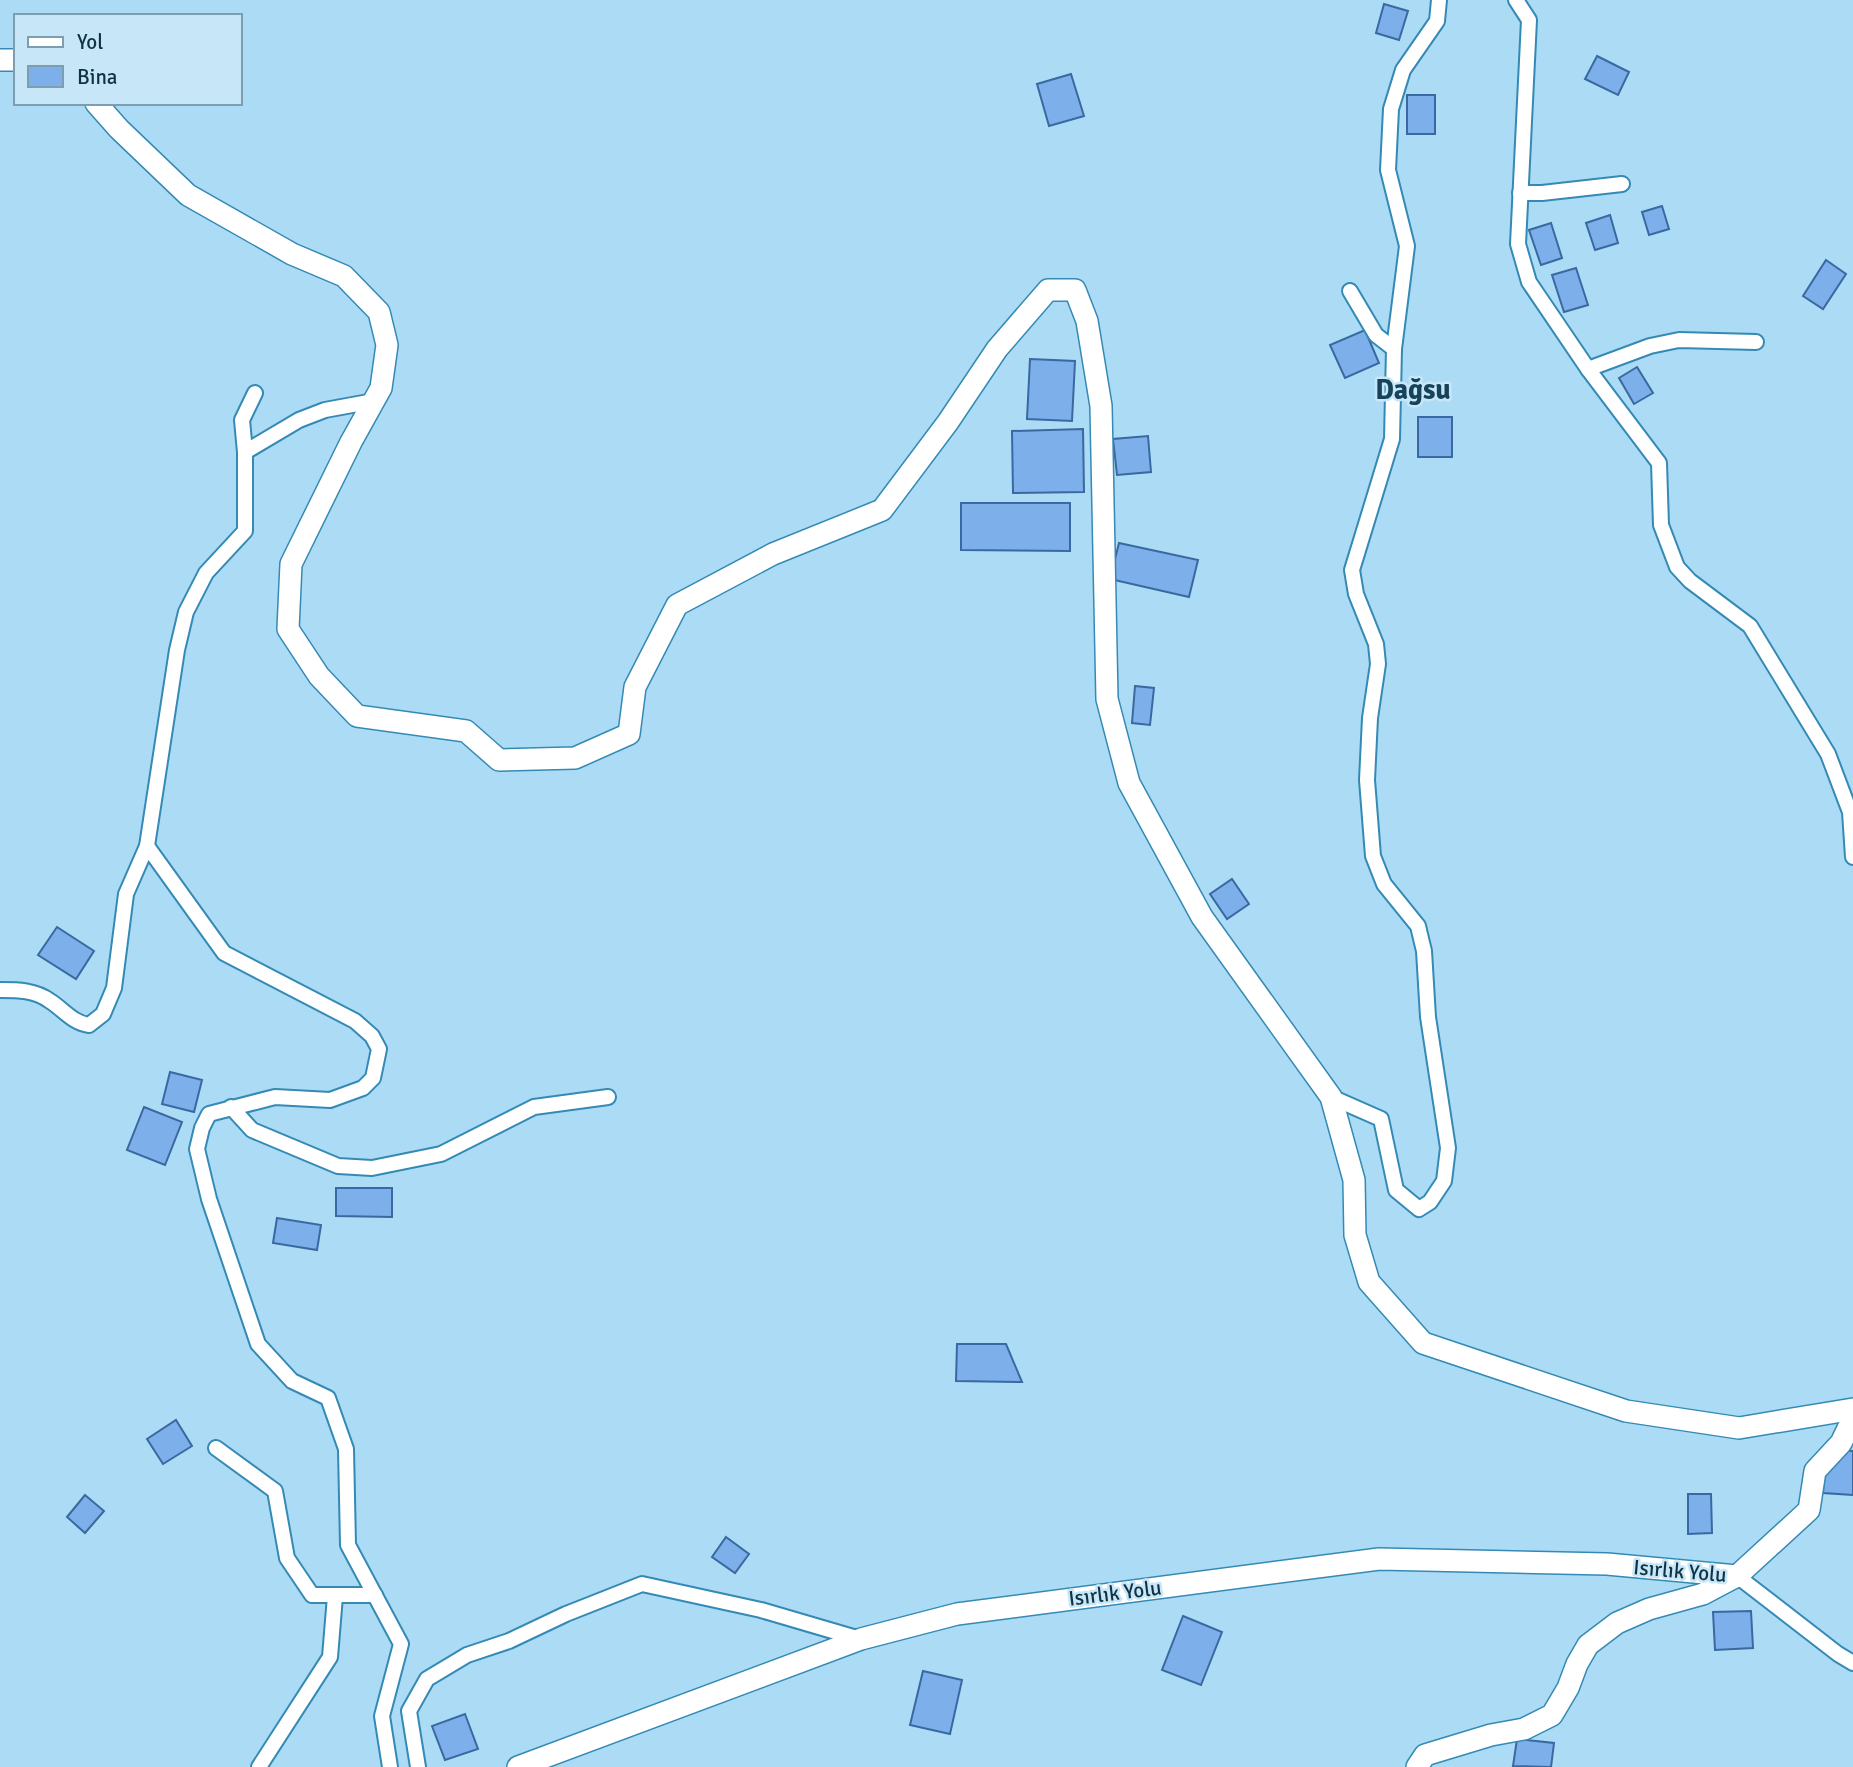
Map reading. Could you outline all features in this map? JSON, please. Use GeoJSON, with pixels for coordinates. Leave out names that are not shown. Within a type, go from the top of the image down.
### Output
{"type":"FeatureCollection","features":[{"type":"Feature","properties":{"kind":"street"},"geometry":{"type":"LineString","coordinates":[[1331,1097],[1381,1119],[1396,1190],[1419,1209],[1430,1202],[1444,1181],[1448,1148],[1428,1017],[1424,951],[1418,926],[1384,884],[1373,856],[1367,780],[1370,718],[1378,664],[1376,644],[1356,594],[1352,570],[1392,439],[1394,349],[1408,246],[1388,170],[1391,109],[1403,70],[1437,21],[1440,0]]}},
{"type":"Feature","properties":{"kind":"street"},"geometry":{"type":"LineString","coordinates":[[1516,0],[1529,20],[1518,244],[1529,282],[1588,369],[1659,463],[1661,525],[1677,567],[1690,581],[1749,626],[1828,754],[1850,813],[1853,856]]}},
{"type":"Feature","properties":{"kind":"street"},"geometry":{"type":"LineString","coordinates":[[98,105],[188,195],[292,254],[344,276],[379,312],[387,345],[381,388],[290,564],[288,629],[319,676],[358,716],[466,732],[499,760],[575,758],[629,734],[635,687],[677,605],[773,554],[882,510],[948,422],[997,349],[1048,290],[1075,290],[1087,321],[1101,406],[1107,699],[1129,783],[1202,917],[1331,1097],[1354,1180],[1355,1235],[1368,1282],[1423,1343],[1626,1411],[1740,1428],[1853,1409]]}},
{"type":"Feature","properties":{"kind":"street"},"geometry":{"type":"LineString","coordinates":[[1520,193],[1622,184]]}},
{"type":"Feature","properties":{"kind":"street"},"geometry":{"type":"LineString","coordinates":[[1350,291],[1376,335],[1394,349]]}},
{"type":"Feature","properties":{"kind":"street"},"geometry":{"type":"LineString","coordinates":[[1588,369],[1650,346],[1679,340],[1756,342]]}},
{"type":"Feature","properties":{"kind":"street"},"geometry":{"type":"LineString","coordinates":[[0,990],[25,990],[48,999],[79,1024],[89,1025],[103,1014],[114,989],[126,894],[147,846],[177,650],[186,612],[206,573],[245,531],[245,452],[242,421],[255,393]]}},
{"type":"Feature","properties":{"kind":"street"},"geometry":{"type":"LineString","coordinates":[[245,452],[299,420],[325,410],[374,401]]}},
{"type":"Feature","properties":{"kind":"street"},"geometry":{"type":"LineString","coordinates":[[147,846],[224,953],[355,1021],[372,1036],[379,1049],[373,1078],[363,1087],[330,1100],[275,1097],[209,1114],[197,1149],[209,1199],[258,1344],[292,1381],[328,1398],[346,1449],[348,1545],[401,1644],[382,1716],[390,1767]]}},
{"type":"Feature","properties":{"kind":"street"},"geometry":{"type":"LineString","coordinates":[[231,1108],[252,1130],[338,1166],[372,1168],[441,1154],[534,1107],[608,1097]]}},
{"type":"Feature","properties":{"kind":"street"},"geometry":{"type":"LineString","coordinates":[[1417,1767],[1425,1755],[1491,1735],[1524,1729],[1552,1716],[1588,1645],[1617,1623],[1649,1609],[1703,1594],[1737,1576],[1809,1510],[1815,1471],[1841,1443],[1853,1418]]}},
{"type":"Feature","properties":{"kind":"street"},"geometry":{"type":"LineString","coordinates":[[216,1448],[275,1491],[287,1558],[312,1595],[375,1595]]}},
{"type":"Feature","properties":{"kind":"street","name":"Isırlık Yolu"},"geometry":{"type":"LineString","coordinates":[[518,1767],[861,1639],[957,1614],[1379,1559],[1606,1564],[1737,1576]]}},
{"type":"Feature","properties":{"kind":"street"},"geometry":{"type":"LineString","coordinates":[[1737,1576],[1853,1663]]}},
{"type":"Feature","properties":{"kind":"street"},"geometry":{"type":"LineString","coordinates":[[418,1767],[409,1711],[427,1679],[467,1654],[509,1641],[566,1614],[642,1584],[761,1610],[861,1639]]}},
{"type":"Feature","properties":{"kind":"street"},"geometry":{"type":"LineString","coordinates":[[260,1767],[330,1657],[335,1596]]}},
{"type":"Feature","properties":{"kind":"building"},"geometry":{"type":"Polygon","coordinates":[[[1384,4],[1408,11],[1399,40],[1376,33],[1384,4]]]}},
{"type":"Feature","properties":{"kind":"building"},"geometry":{"type":"Polygon","coordinates":[[[1597,56],[1629,72],[1618,95],[1585,79],[1597,56]]]}},
{"type":"Feature","properties":{"kind":"building"},"geometry":{"type":"Polygon","coordinates":[[[1071,74],[1084,116],[1049,126],[1037,84],[1071,74]]]}},
{"type":"Feature","properties":{"kind":"building"},"geometry":{"type":"Polygon","coordinates":[[[1407,95],[1435,95],[1435,134],[1407,134],[1407,95]]]}},
{"type":"Feature","properties":{"kind":"building"},"geometry":{"type":"Polygon","coordinates":[[[1662,206],[1669,229],[1649,235],[1642,212],[1662,206]]]}},
{"type":"Feature","properties":{"kind":"building"},"geometry":{"type":"Polygon","coordinates":[[[1610,215],[1618,243],[1595,250],[1586,223],[1610,215]]]}},
{"type":"Feature","properties":{"kind":"building"},"geometry":{"type":"Polygon","coordinates":[[[1551,223],[1562,258],[1541,265],[1529,230],[1551,223]]]}},
{"type":"Feature","properties":{"kind":"building"},"geometry":{"type":"Polygon","coordinates":[[[1826,260],[1846,274],[1823,309],[1803,296],[1826,260]]]}},
{"type":"Feature","properties":{"kind":"building"},"geometry":{"type":"Polygon","coordinates":[[[1576,268],[1588,305],[1564,312],[1552,275],[1576,268]]]}},
{"type":"Feature","properties":{"kind":"building"},"geometry":{"type":"Polygon","coordinates":[[[1365,330],[1379,363],[1345,378],[1330,345],[1365,330]]]}},
{"type":"Feature","properties":{"kind":"building"},"geometry":{"type":"Polygon","coordinates":[[[1030,359],[1075,361],[1072,421],[1027,419],[1030,359]]]}},
{"type":"Feature","properties":{"kind":"building"},"geometry":{"type":"Polygon","coordinates":[[[1637,367],[1653,393],[1634,404],[1619,378],[1637,367]]]}},
{"type":"Feature","properties":{"kind":"building"},"geometry":{"type":"Polygon","coordinates":[[[1418,417],[1452,417],[1452,457],[1418,457],[1418,417]]]}},
{"type":"Feature","properties":{"kind":"building"},"geometry":{"type":"Polygon","coordinates":[[[1083,429],[1084,492],[1013,493],[1012,431],[1083,429]]]}},
{"type":"Feature","properties":{"kind":"building"},"geometry":{"type":"Polygon","coordinates":[[[1148,436],[1151,472],[1117,475],[1113,439],[1148,436]]]}},
{"type":"Feature","properties":{"kind":"building"},"geometry":{"type":"Polygon","coordinates":[[[961,503],[1070,503],[1070,551],[961,550],[961,503]]]}},
{"type":"Feature","properties":{"kind":"building"},"geometry":{"type":"Polygon","coordinates":[[[1119,543],[1198,560],[1189,597],[1110,579],[1119,543]]]}},
{"type":"Feature","properties":{"kind":"building"},"geometry":{"type":"Polygon","coordinates":[[[1135,686],[1154,688],[1150,725],[1132,723],[1135,686]]]}},
{"type":"Feature","properties":{"kind":"building"},"geometry":{"type":"Polygon","coordinates":[[[1232,879],[1249,904],[1227,919],[1210,894],[1232,879]]]}},
{"type":"Feature","properties":{"kind":"building"},"geometry":{"type":"Polygon","coordinates":[[[57,927],[94,951],[76,979],[38,955],[57,927]]]}},
{"type":"Feature","properties":{"kind":"building"},"geometry":{"type":"Polygon","coordinates":[[[170,1072],[202,1080],[194,1112],[162,1104],[170,1072]]]}},
{"type":"Feature","properties":{"kind":"building"},"geometry":{"type":"Polygon","coordinates":[[[144,1107],[182,1122],[165,1165],[127,1150],[144,1107]]]}},
{"type":"Feature","properties":{"kind":"building"},"geometry":{"type":"Polygon","coordinates":[[[336,1188],[392,1188],[392,1217],[336,1216],[336,1188]]]}},
{"type":"Feature","properties":{"kind":"building"},"geometry":{"type":"Polygon","coordinates":[[[277,1218],[321,1225],[317,1250],[273,1243],[277,1218]]]}},
{"type":"Feature","properties":{"kind":"building"},"geometry":{"type":"Polygon","coordinates":[[[957,1344],[1006,1344],[1022,1382],[956,1381],[957,1344]]]}},
{"type":"Feature","properties":{"kind":"building"},"geometry":{"type":"Polygon","coordinates":[[[176,1420],[192,1446],[163,1464],[147,1439],[176,1420]]]}},
{"type":"Feature","properties":{"kind":"building"},"geometry":{"type":"Polygon","coordinates":[[[1837,1450],[1853,1451],[1853,1495],[1823,1493],[1825,1462],[1837,1450]]]}},
{"type":"Feature","properties":{"kind":"building"},"geometry":{"type":"Polygon","coordinates":[[[1688,1494],[1711,1494],[1712,1533],[1688,1534],[1688,1494]]]}},
{"type":"Feature","properties":{"kind":"building"},"geometry":{"type":"Polygon","coordinates":[[[85,1495],[104,1511],[85,1533],[67,1517],[85,1495]]]}},
{"type":"Feature","properties":{"kind":"building"},"geometry":{"type":"Polygon","coordinates":[[[726,1537],[749,1554],[735,1573],[712,1557],[726,1537]]]}},
{"type":"Feature","properties":{"kind":"building"},"geometry":{"type":"Polygon","coordinates":[[[1751,1611],[1753,1648],[1715,1650],[1713,1612],[1751,1611]]]}},
{"type":"Feature","properties":{"kind":"building"},"geometry":{"type":"Polygon","coordinates":[[[1183,1616],[1222,1632],[1201,1685],[1162,1670],[1183,1616]]]}},
{"type":"Feature","properties":{"kind":"building"},"geometry":{"type":"Polygon","coordinates":[[[923,1671],[962,1680],[950,1734],[910,1725],[923,1671]]]}},
{"type":"Feature","properties":{"kind":"building"},"geometry":{"type":"Polygon","coordinates":[[[465,1714],[478,1749],[445,1760],[432,1726],[465,1714]]]}},
{"type":"Feature","properties":{"kind":"building"},"geometry":{"type":"Polygon","coordinates":[[[1517,1739],[1554,1743],[1551,1767],[1513,1766],[1517,1739]]]}},
{"type":"Feature","properties":{"kind":"district","name":"Dağsu"},"geometry":{"type":"Point","coordinates":[1413,390]}}]}
